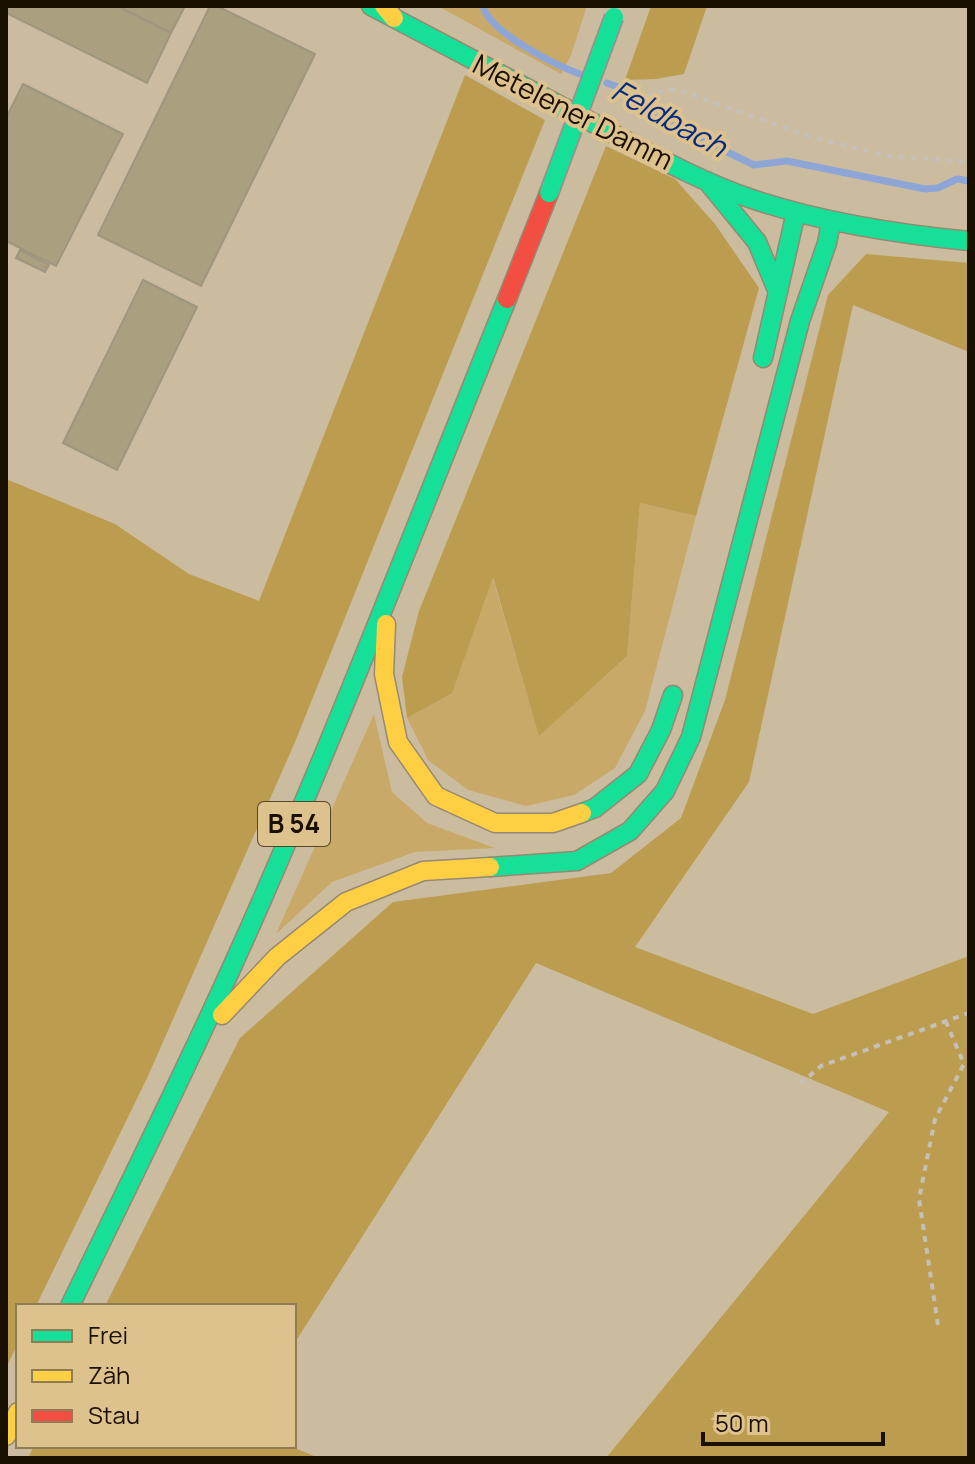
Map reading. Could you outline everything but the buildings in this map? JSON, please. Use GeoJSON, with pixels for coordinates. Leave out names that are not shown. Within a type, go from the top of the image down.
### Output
{"type":"FeatureCollection","features":[{"type":"Feature","properties":{"kind":"main road","name":"Metelener Damm"},"geometry":{"type":"LineString","coordinates":[[371,6],[389,12],[707,181],[753,199],[831,222],[969,241]]}},
{"type":"Feature","properties":{"kind":"main road","name":"B 54"},"geometry":{"type":"LineString","coordinates":[[71,1304],[195,1048],[267,889],[388,597],[549,193],[616,12]]}},
{"type":"Feature","properties":{"kind":"main road"},"geometry":{"type":"LineString","coordinates":[[707,181],[757,242],[777,290]]}},
{"type":"Feature","properties":{"kind":"main road"},"geometry":{"type":"LineString","coordinates":[[759,370],[796,212]]}},
{"type":"Feature","properties":{"kind":"main road"},"geometry":{"type":"LineString","coordinates":[[195,1048],[277,957],[346,902],[423,871],[577,861],[630,831],[665,791],[691,737],[800,321],[827,243],[831,222]]}},
{"type":"Feature","properties":{"kind":"main road"},"geometry":{"type":"LineString","coordinates":[[388,597],[384,674],[398,742],[436,796],[495,823],[553,823],[595,808],[617,791],[638,774],[661,730],[680,674]]}},
{"type":"Feature","properties":{"kind":"main road"},"geometry":{"type":"LineString","coordinates":[[6,1436],[16,1416]]}},
{"type":"Feature","properties":{"kind":"path"},"geometry":{"type":"LineString","coordinates":[[624,106],[654,93],[676,89],[811,137],[889,156],[969,162]]}},
{"type":"Feature","properties":{"kind":"path"},"geometry":{"type":"LineString","coordinates":[[800,1084],[821,1066],[969,1013]]}},
{"type":"Feature","properties":{"kind":"path"},"geometry":{"type":"LineString","coordinates":[[938,1325],[919,1199],[935,1119],[964,1064],[946,1022]]}},
{"type":"Feature","properties":{"kind":"shaded area"},"geometry":{"type":"Polygon","coordinates":[[[438,6],[587,6],[571,55],[561,74],[438,6]]]}},
{"type":"Feature","properties":{"kind":"shaded area"},"geometry":{"type":"Polygon","coordinates":[[[651,6],[707,6],[684,74],[625,80],[651,6]]]}},
{"type":"Feature","properties":{"kind":"shaded area"},"geometry":{"type":"Polygon","coordinates":[[[465,75],[545,120],[295,742],[148,1076],[37,1304],[16,1304],[16,1347],[6,1368],[6,479],[115,524],[189,574],[259,601],[465,75]]]}},
{"type":"Feature","properties":{"kind":"shaded area"},"geometry":{"type":"Polygon","coordinates":[[[606,146],[675,179],[715,224],[759,288],[696,516],[640,503],[627,656],[539,736],[493,577],[452,693],[407,718],[402,677],[419,611],[606,146]]]}},
{"type":"Feature","properties":{"kind":"shaded area"},"geometry":{"type":"Polygon","coordinates":[[[866,254],[969,263],[969,352],[853,305],[749,782],[635,947],[813,1014],[969,956],[969,1458],[606,1458],[889,1112],[536,963],[296,1341],[296,1304],[106,1304],[240,1038],[393,902],[611,873],[681,818],[725,700],[828,295],[866,254]]]}},
{"type":"Feature","properties":{"kind":"shaded area"},"geometry":{"type":"Polygon","coordinates":[[[640,503],[696,516],[645,711],[615,768],[574,795],[526,806],[468,790],[428,760],[407,718],[452,692],[492,576],[539,735],[627,656],[640,503]]]}},
{"type":"Feature","properties":{"kind":"shaded area"},"geometry":{"type":"Polygon","coordinates":[[[374,714],[392,792],[427,823],[495,848],[415,852],[332,882],[276,934],[374,714]]]}},
{"type":"Feature","properties":{"kind":"shaded area"},"geometry":{"type":"Polygon","coordinates":[[[33,1448],[295,1448],[319,1458],[28,1458],[33,1448]]]}},
{"type":"Feature","properties":{"kind":"waterway","name":"Feldbach"},"geometry":{"type":"LineString","coordinates":[[483,6],[488,16],[510,37],[580,74]]}},
{"type":"Feature","properties":{"kind":"waterway","name":"Feldbach"},"geometry":{"type":"LineString","coordinates":[[607,83],[626,90],[643,111],[754,165],[787,161],[925,189],[938,188],[957,179],[969,181]]}},
{"type":"Feature","properties":{"kind":"traffic: fast"},"geometry":{"type":"LineString","coordinates":[[371,6],[666,162],[732,192],[834,221],[969,241]]}},
{"type":"Feature","properties":{"kind":"traffic: fast"},"geometry":{"type":"LineString","coordinates":[[549,193],[614,17]]}},
{"type":"Feature","properties":{"kind":"traffic: fast"},"geometry":{"type":"LineString","coordinates":[[707,181],[757,242],[777,290]]}},
{"type":"Feature","properties":{"kind":"traffic: fast"},"geometry":{"type":"LineString","coordinates":[[763,358],[796,212]]}},
{"type":"Feature","properties":{"kind":"traffic: fast"},"geometry":{"type":"LineString","coordinates":[[490,867],[577,861],[630,831],[665,791],[691,737],[800,321],[827,243],[831,222]]}},
{"type":"Feature","properties":{"kind":"traffic: fast"},"geometry":{"type":"LineString","coordinates":[[71,1304],[261,902],[356,677],[507,299]]}},
{"type":"Feature","properties":{"kind":"traffic: fast"},"geometry":{"type":"LineString","coordinates":[[582,813],[595,808],[638,774],[661,730],[673,695]]}},
{"type":"Feature","properties":{"kind":"traffic: slow"},"geometry":{"type":"LineString","coordinates":[[384,6],[394,18]]}},
{"type":"Feature","properties":{"kind":"traffic: slow"},"geometry":{"type":"LineString","coordinates":[[386,624],[384,674],[398,742],[436,796],[495,823],[553,823],[582,813]]}},
{"type":"Feature","properties":{"kind":"traffic: slow"},"geometry":{"type":"LineString","coordinates":[[222,1015],[277,957],[346,902],[423,871],[490,867]]}},
{"type":"Feature","properties":{"kind":"traffic: slow"},"geometry":{"type":"LineString","coordinates":[[6,1436],[16,1416]]}},
{"type":"Feature","properties":{"kind":"traffic: jam"},"geometry":{"type":"LineString","coordinates":[[507,299],[549,193]]}}]}
